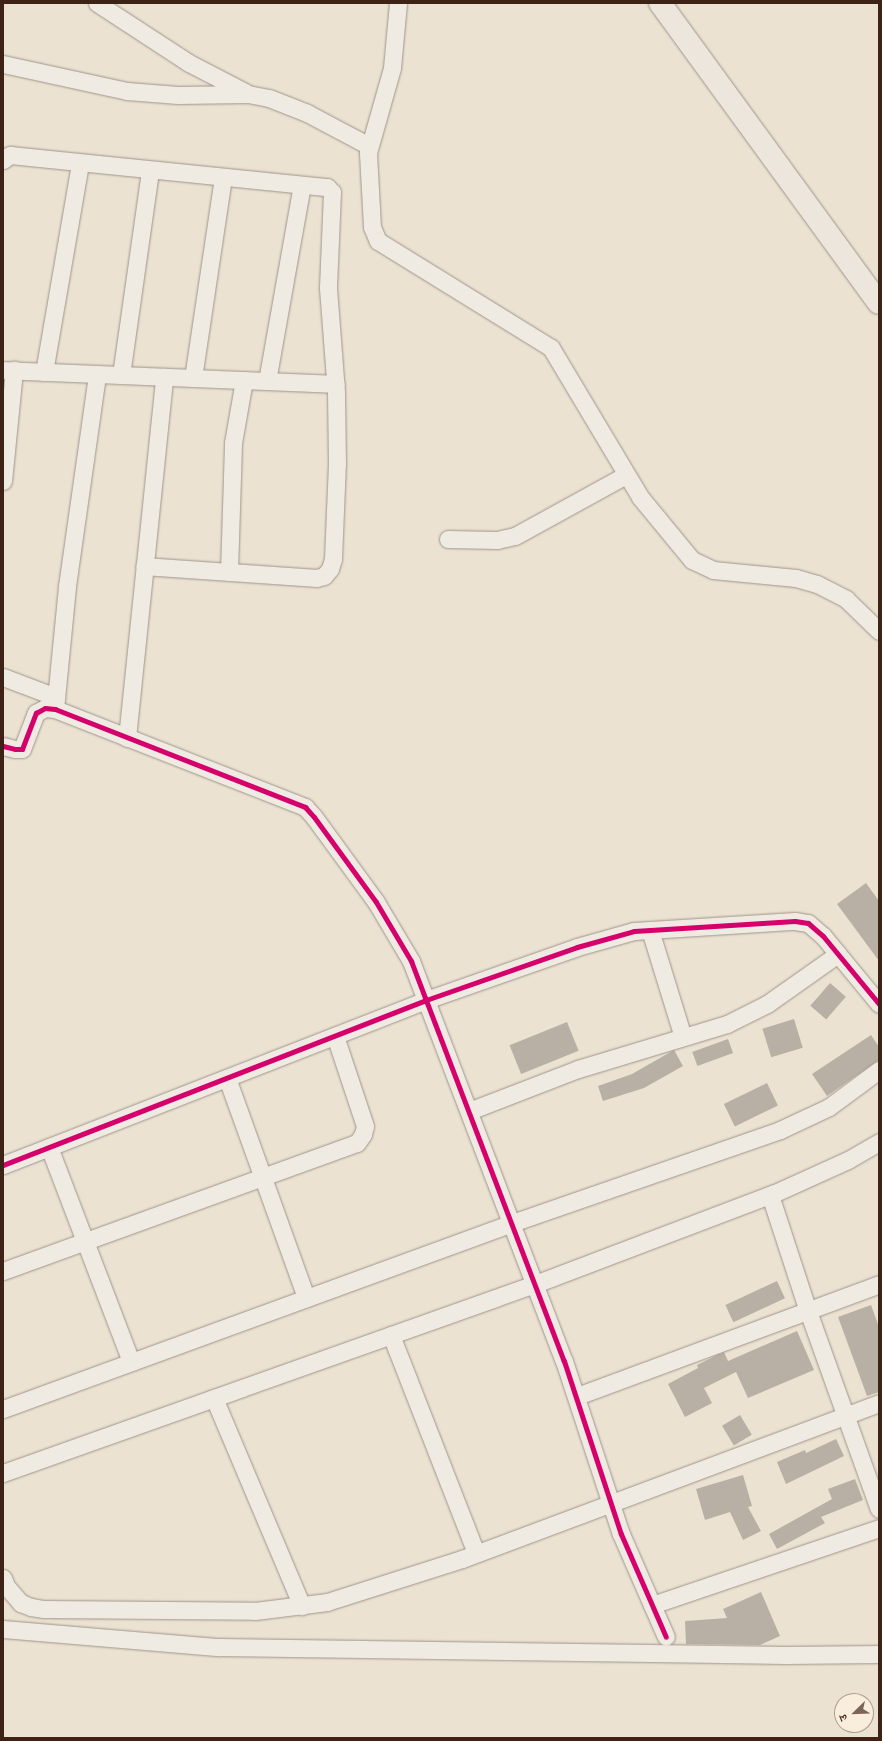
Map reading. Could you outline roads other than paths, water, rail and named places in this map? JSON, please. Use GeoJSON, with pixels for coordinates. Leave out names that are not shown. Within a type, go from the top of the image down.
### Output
{"type":"FeatureCollection","features":[{"type":"Feature","properties":{"kind":"highway"},"geometry":{"type":"LineString","coordinates":[[660,3],[879,303]]}},
{"type":"Feature","properties":{"kind":"street"},"geometry":{"type":"LineString","coordinates":[[97,3],[189,63],[248,94],[289,105],[369,146]]}},
{"type":"Feature","properties":{"kind":"street"},"geometry":{"type":"LineString","coordinates":[[398,3],[392,68],[369,146],[372,227],[378,241],[551,348],[640,497],[682,550],[702,566],[796,578],[817,584],[846,599],[879,631]]}},
{"type":"Feature","properties":{"kind":"street"},"geometry":{"type":"LineString","coordinates":[[3,64],[147,93],[248,94]]}},
{"type":"Feature","properties":{"kind":"street"},"geometry":{"type":"LineString","coordinates":[[3,160],[10,155],[150,171],[327,187],[333,194],[328,288],[336,384],[337,463],[333,559],[330,570],[324,576],[316,578],[144,566]]}},
{"type":"Feature","properties":{"kind":"street"},"geometry":{"type":"LineString","coordinates":[[44,372],[80,163]]}},
{"type":"Feature","properties":{"kind":"street"},"geometry":{"type":"LineString","coordinates":[[121,375],[150,171]]}},
{"type":"Feature","properties":{"kind":"street"},"geometry":{"type":"LineString","coordinates":[[193,378],[224,177]]}},
{"type":"Feature","properties":{"kind":"street"},"geometry":{"type":"LineString","coordinates":[[267,381],[302,185]]}},
{"type":"Feature","properties":{"kind":"street"},"geometry":{"type":"LineString","coordinates":[[3,481],[9,370],[336,384]]}},
{"type":"Feature","properties":{"kind":"street"},"geometry":{"type":"LineString","coordinates":[[56,703],[68,579],[97,374]]}},
{"type":"Feature","properties":{"kind":"street"},"geometry":{"type":"LineString","coordinates":[[127,738],[164,377]]}},
{"type":"Feature","properties":{"kind":"street"},"geometry":{"type":"LineString","coordinates":[[229,572],[233,443],[244,380]]}},
{"type":"Feature","properties":{"kind":"street"},"geometry":{"type":"LineString","coordinates":[[448,539],[497,540],[515,536],[626,475]]}},
{"type":"Feature","properties":{"kind":"street"},"geometry":{"type":"LineString","coordinates":[[3,677],[127,738],[310,811],[376,902],[402,942],[426,1000],[577,1396],[611,1502],[666,1637]]}},
{"type":"Feature","properties":{"kind":"street"},"geometry":{"type":"LineString","coordinates":[[3,746],[15,750],[22,748],[36,713],[56,703]]}},
{"type":"Feature","properties":{"kind":"street"},"geometry":{"type":"LineString","coordinates":[[3,1165],[426,1000],[606,937],[650,930],[795,921],[808,923],[815,928],[838,954],[879,1004]]}},
{"type":"Feature","properties":{"kind":"street"},"geometry":{"type":"LineString","coordinates":[[650,930],[683,1037]]}},
{"type":"Feature","properties":{"kind":"street"},"geometry":{"type":"LineString","coordinates":[[469,1111],[578,1069],[750,1015],[838,954]]}},
{"type":"Feature","properties":{"kind":"street"},"geometry":{"type":"LineString","coordinates":[[3,1271],[262,1176],[352,1145],[363,1134],[364,1126],[336,1036]]}},
{"type":"Feature","properties":{"kind":"street"},"geometry":{"type":"LineString","coordinates":[[3,1409],[512,1223],[809,1118],[851,1093],[879,1070]]}},
{"type":"Feature","properties":{"kind":"street"},"geometry":{"type":"LineString","coordinates":[[227,1078],[306,1298]]}},
{"type":"Feature","properties":{"kind":"street"},"geometry":{"type":"LineString","coordinates":[[3,1473],[535,1284],[770,1195],[848,1160],[879,1142]]}},
{"type":"Feature","properties":{"kind":"street"},"geometry":{"type":"LineString","coordinates":[[49,1147],[131,1362]]}},
{"type":"Feature","properties":{"kind":"street"},"geometry":{"type":"LineString","coordinates":[[770,1195],[808,1311],[879,1508]]}},
{"type":"Feature","properties":{"kind":"street"},"geometry":{"type":"LineString","coordinates":[[577,1396],[879,1284]]}},
{"type":"Feature","properties":{"kind":"street"},"geometry":{"type":"LineString","coordinates":[[391,1335],[476,1553]]}},
{"type":"Feature","properties":{"kind":"street"},"geometry":{"type":"LineString","coordinates":[[214,1398],[302,1606]]}},
{"type":"Feature","properties":{"kind":"street"},"geometry":{"type":"LineString","coordinates":[[3,1578],[6,1586],[21,1603],[31,1608],[44,1609],[255,1611],[327,1602],[377,1587],[476,1553],[879,1403]]}},
{"type":"Feature","properties":{"kind":"street"},"geometry":{"type":"LineString","coordinates":[[652,1604],[879,1528]]}},
{"type":"Feature","properties":{"kind":"street"},"geometry":{"type":"LineString","coordinates":[[3,1629],[219,1647],[786,1655],[879,1654]]}}]}
